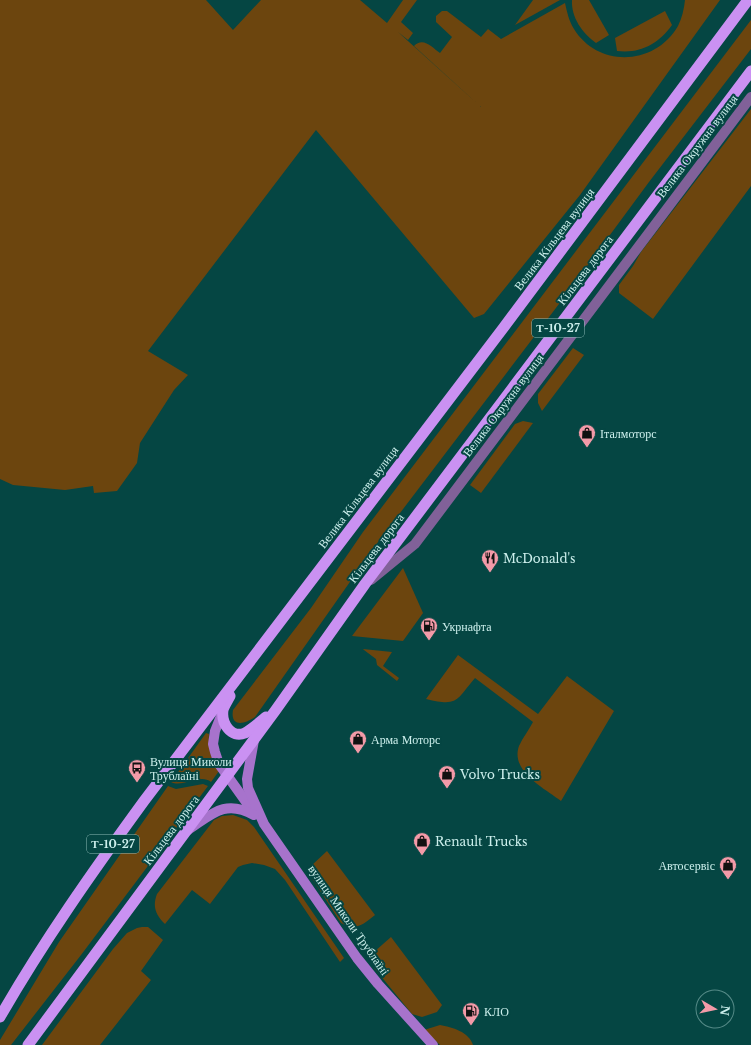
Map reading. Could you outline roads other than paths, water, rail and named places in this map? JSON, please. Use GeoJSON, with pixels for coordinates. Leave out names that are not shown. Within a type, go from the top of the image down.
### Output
{"type":"FeatureCollection","features":[{"type":"Feature","properties":{"kind":"highway","name":"Велика Кільцева вулиця"},"geometry":{"type":"LineString","coordinates":[[0,1017],[98,863],[518,308],[748,0]]}},
{"type":"Feature","properties":{"kind":"highway","name":"Кільцева дорога"},"geometry":{"type":"LineString","coordinates":[[28,1045],[254,740],[365,584],[751,71]]}},
{"type":"Feature","properties":{"kind":"highway"},"geometry":{"type":"LineString","coordinates":[[237,679],[223,711],[225,726],[229,731],[238,734],[245,732],[275,711]]}},
{"type":"Feature","properties":{"kind":"main road"},"geometry":{"type":"LineString","coordinates":[[223,711],[215,731],[213,744],[219,764],[256,816]]}},
{"type":"Feature","properties":{"kind":"main road","name":"вулиця Миколи Трублаїні"},"geometry":{"type":"LineString","coordinates":[[254,740],[247,779],[248,788],[264,824]]}},
{"type":"Feature","properties":{"kind":"main road","name":"вулиця Миколи Трублаїні"},"geometry":{"type":"LineString","coordinates":[[188,830],[220,809],[229,807],[244,809],[256,816],[264,824],[357,958],[378,984],[433,1045]]}},
{"type":"Feature","properties":{"kind":"street","name":"Велика Окружна вулиця"},"geometry":{"type":"LineString","coordinates":[[365,584],[414,544],[751,97]]}},
{"type":"Feature","properties":{"kind":"place","name":"Італмоторс"},"geometry":{"type":"Point","coordinates":[587,448]}},
{"type":"Feature","properties":{"kind":"place","name":"McDonald's"},"geometry":{"type":"Point","coordinates":[490,573]}},
{"type":"Feature","properties":{"kind":"place","name":"Укрнафта"},"geometry":{"type":"Point","coordinates":[429,641]}},
{"type":"Feature","properties":{"kind":"place","name":"Арма Моторс"},"geometry":{"type":"Point","coordinates":[358,754]}},
{"type":"Feature","properties":{"kind":"place","name":"Вулиця Миколи Трублаїні"},"geometry":{"type":"Point","coordinates":[137,783]}},
{"type":"Feature","properties":{"kind":"place","name":"Volvo Trucks"},"geometry":{"type":"Point","coordinates":[447,789]}},
{"type":"Feature","properties":{"kind":"place","name":"Renault Trucks"},"geometry":{"type":"Point","coordinates":[422,856]}},
{"type":"Feature","properties":{"kind":"place","name":"Автосервіс"},"geometry":{"type":"Point","coordinates":[728,880]}},
{"type":"Feature","properties":{"kind":"place","name":"КЛО"},"geometry":{"type":"Point","coordinates":[471,1026]}}]}
